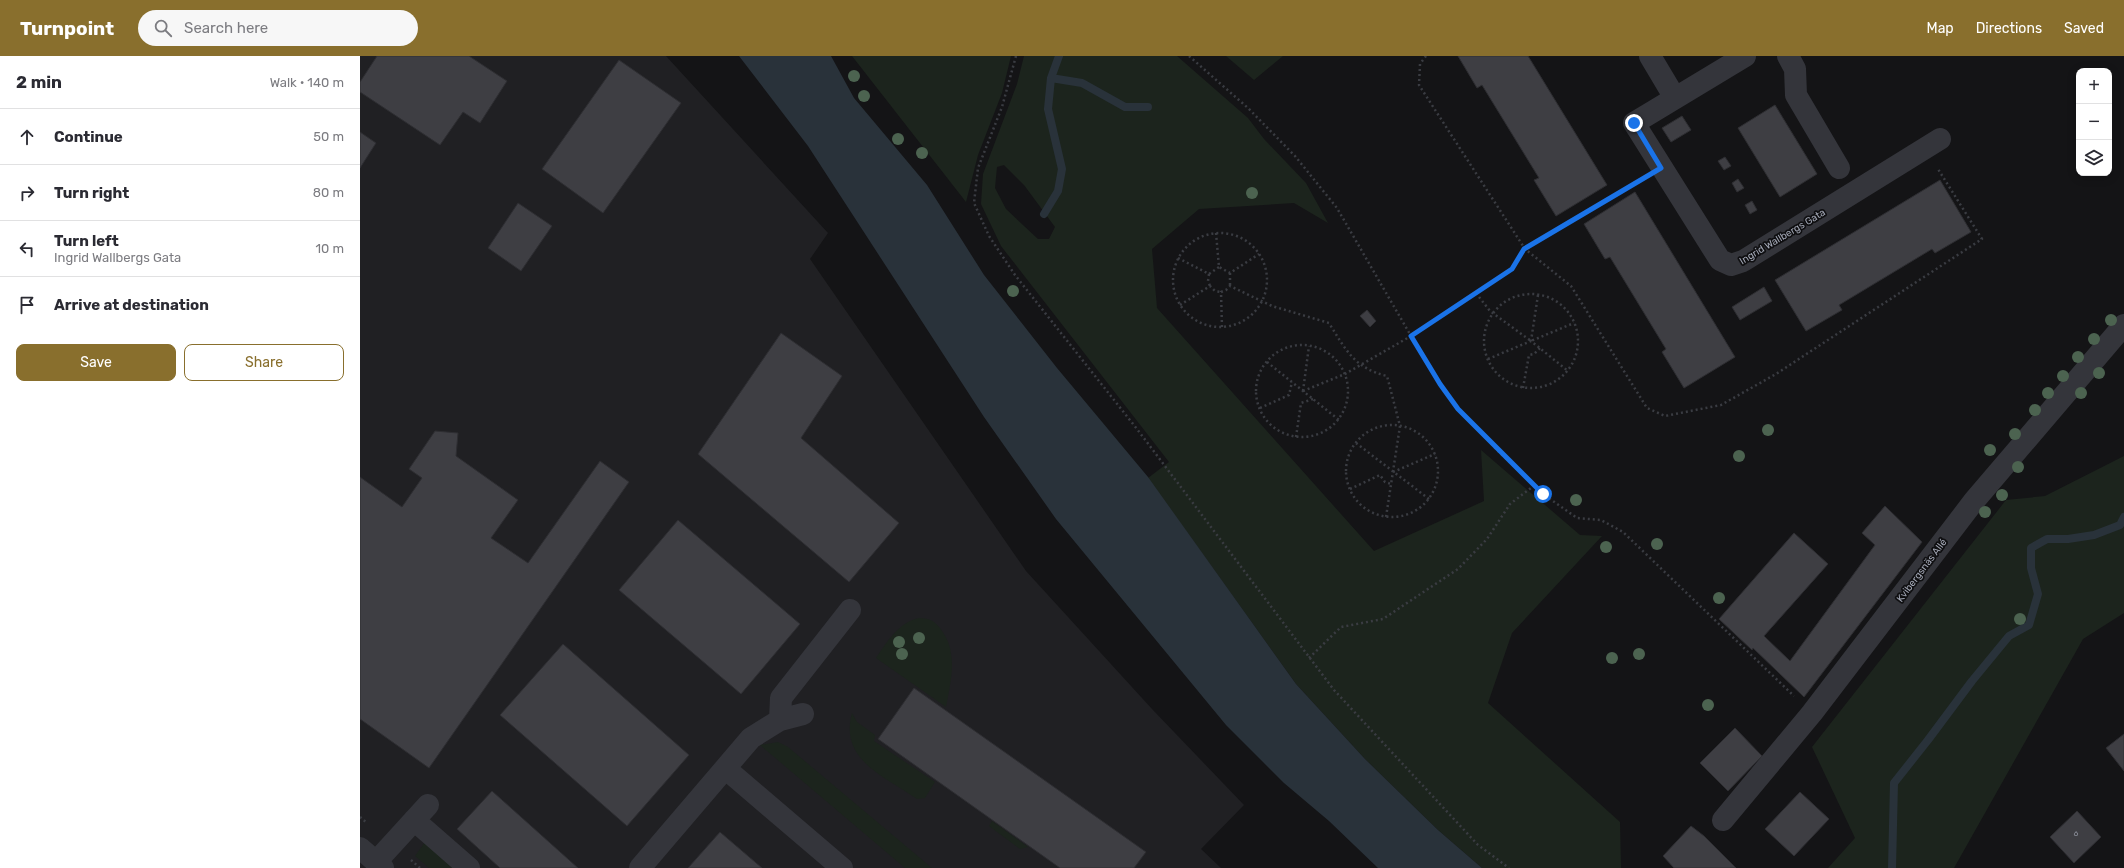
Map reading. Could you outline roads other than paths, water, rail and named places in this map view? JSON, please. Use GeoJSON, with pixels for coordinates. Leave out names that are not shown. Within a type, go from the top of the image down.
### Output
{"type":"FeatureCollection","features":[{"type":"Feature","properties":{"kind":"street"},"geometry":{"type":"LineString","coordinates":[[1650,56],[1675,98]]}},
{"type":"Feature","properties":{"kind":"street","name":"Ingrid Wallbergs Gata"},"geometry":{"type":"LineString","coordinates":[[1745,56],[1634,123],[1720,260],[1731,266],[1743,261],[1940,139]]}},
{"type":"Feature","properties":{"kind":"street"},"geometry":{"type":"LineString","coordinates":[[1788,56],[1795,69],[1796,95],[1839,168]]}},
{"type":"Feature","properties":{"kind":"street","name":"Kvibergsnäs Allé"},"geometry":{"type":"LineString","coordinates":[[1723,820],[1812,713],[1974,501],[2124,325]]}},
{"type":"Feature","properties":{"kind":"street"},"geometry":{"type":"LineString","coordinates":[[780,720],[781,698],[850,610]]}},
{"type":"Feature","properties":{"kind":"street"},"geometry":{"type":"LineString","coordinates":[[640,868],[751,738],[780,720],[803,714]]}},
{"type":"Feature","properties":{"kind":"street"},"geometry":{"type":"LineString","coordinates":[[726,769],[842,868]]}},
{"type":"Feature","properties":{"kind":"street"},"geometry":{"type":"LineString","coordinates":[[373,859],[421,813],[469,868]]}},
{"type":"Feature","properties":{"kind":"waterway"},"geometry":{"type":"LineString","coordinates":[[1044,214],[1058,191],[1062,169],[1048,109],[1051,78],[1059,56]]}},
{"type":"Feature","properties":{"kind":"waterway"},"geometry":{"type":"LineString","coordinates":[[1051,78],[1082,83],[1125,107],[1148,107]]}},
{"type":"Feature","properties":{"kind":"waterway"},"geometry":{"type":"LineString","coordinates":[[1892,868],[1894,783],[1972,681],[2009,636],[2029,625],[2038,594],[2031,568],[2031,548],[2047,539],[2068,539],[2094,535],[2120,525],[2124,517]]}}]}
